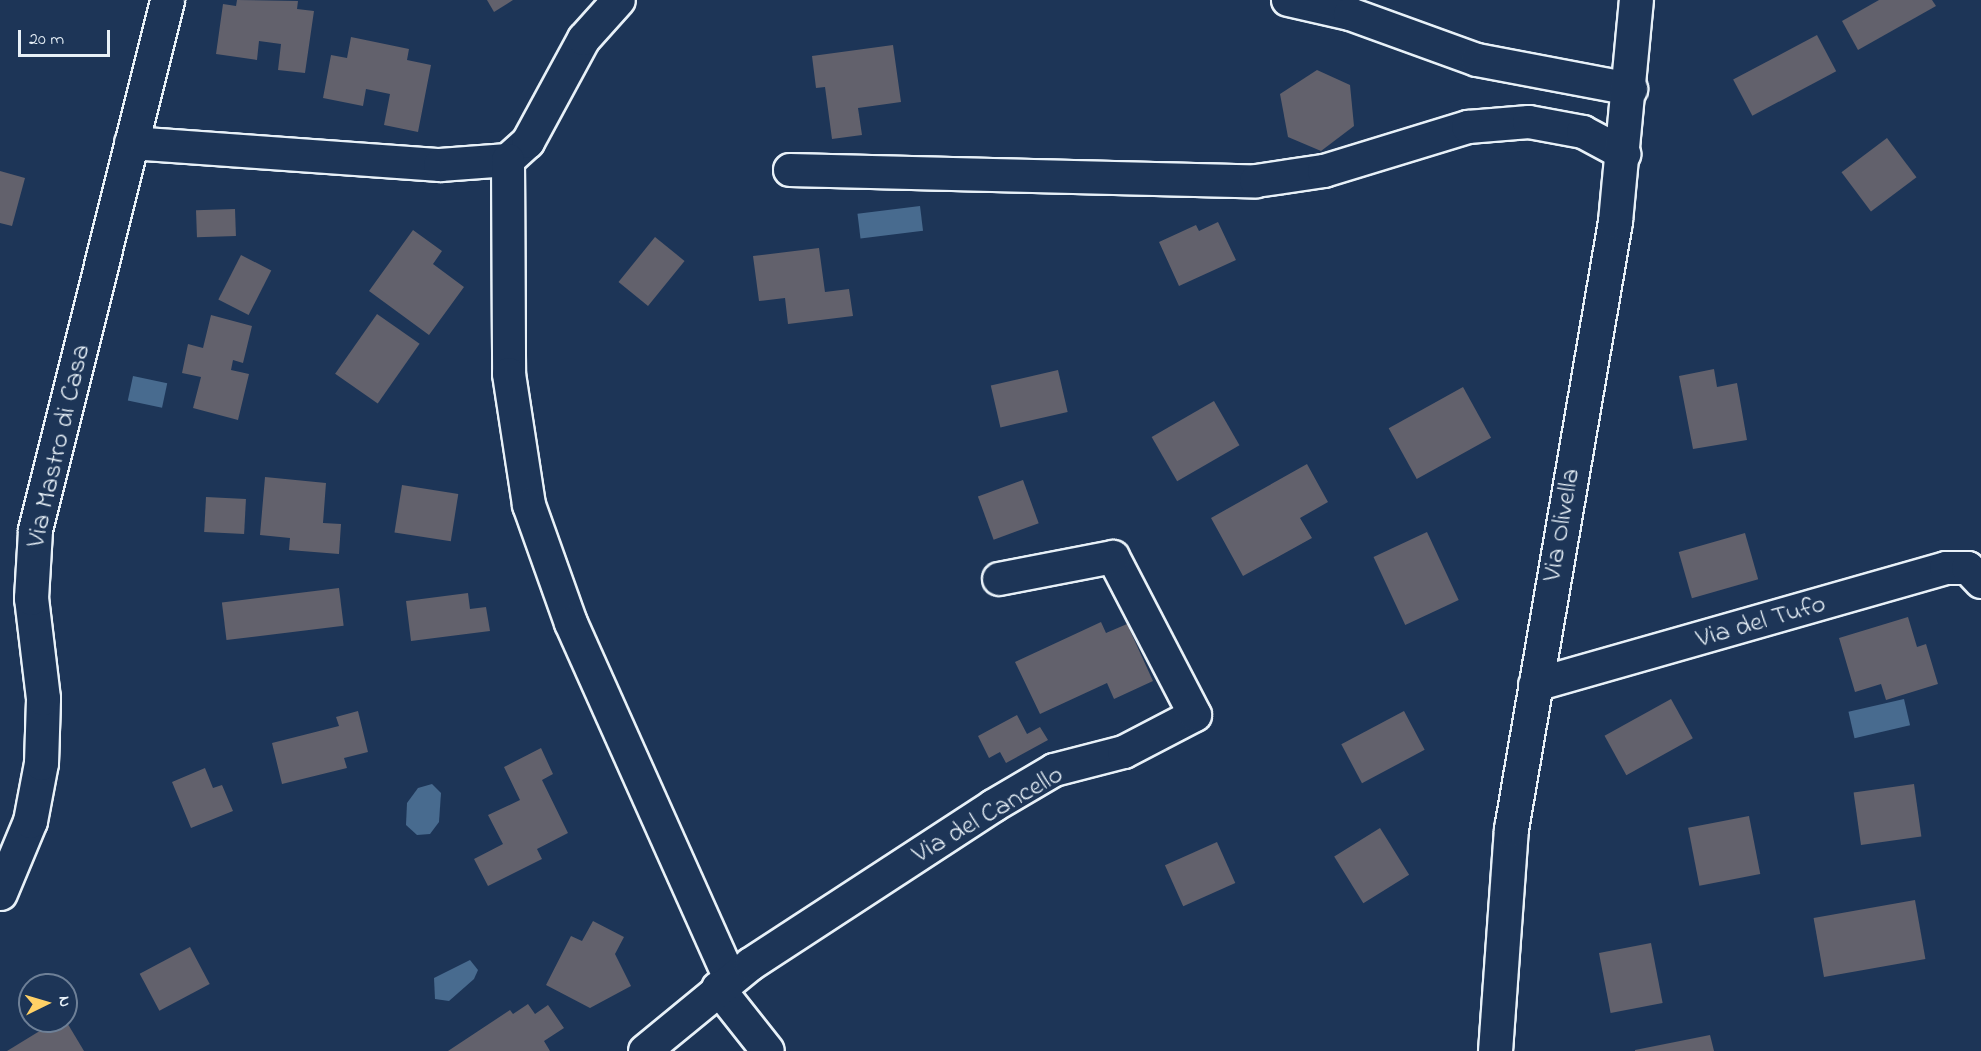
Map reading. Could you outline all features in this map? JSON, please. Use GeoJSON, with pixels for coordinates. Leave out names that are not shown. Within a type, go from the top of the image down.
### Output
{"type":"FeatureCollection","features":[{"type":"Feature","properties":{"kind":"main road","name":"Via Mastro di Casa"},"geometry":{"type":"LineString","coordinates":[[0,893],[30,821],[41,763],[43,698],[32,598],[35,530],[167,0]]}},
{"type":"Feature","properties":{"kind":"main road","name":"Via Olivella"},"geometry":{"type":"LineString","coordinates":[[1495,1051],[1504,889],[1535,685],[1624,154],[1631,89],[1636,0]]}},
{"type":"Feature","properties":{"kind":"street"},"geometry":{"type":"LineString","coordinates":[[131,143],[440,165],[508,160],[528,142],[584,39],[619,0]]}},
{"type":"Feature","properties":{"kind":"street"},"geometry":{"type":"LineString","coordinates":[[1288,0],[1350,14],[1477,60],[1631,89]]}},
{"type":"Feature","properties":{"kind":"street"},"geometry":{"type":"LineString","coordinates":[[790,170],[1256,180],[1324,171],[1468,127],[1529,122],[1583,132],[1624,154]]}},
{"type":"Feature","properties":{"kind":"street"},"geometry":{"type":"LineString","coordinates":[[508,160],[508,365],[529,505],[571,623],[724,983],[768,1051]]}},
{"type":"Feature","properties":{"kind":"street","name":"Via del Cancello"},"geometry":{"type":"LineString","coordinates":[[645,1051],[724,983],[1023,788],[1054,770],[1124,752],[1195,714],[1113,557],[999,579]]}},
{"type":"Feature","properties":{"kind":"street","name":"Via del Tufo"},"geometry":{"type":"LineString","coordinates":[[1535,685],[1946,568],[1968,568],[1981,582]]}},
{"type":"Feature","properties":{"kind":"water"},"geometry":{"type":"Polygon","coordinates":[[[920,206],[923,231],[861,238],[857,214],[920,206]]]}},
{"type":"Feature","properties":{"kind":"water"},"geometry":{"type":"Polygon","coordinates":[[[133,376],[167,383],[162,408],[128,400],[133,376]]]}},
{"type":"Feature","properties":{"kind":"water"},"geometry":{"type":"Polygon","coordinates":[[[1904,699],[1910,725],[1855,738],[1848,712],[1904,699]]]}},
{"type":"Feature","properties":{"kind":"water"},"geometry":{"type":"Polygon","coordinates":[[[432,784],[441,793],[439,822],[430,834],[417,835],[406,825],[407,803],[418,788],[432,784]]]}},
{"type":"Feature","properties":{"kind":"water"},"geometry":{"type":"Polygon","coordinates":[[[470,960],[478,970],[474,979],[449,1001],[435,999],[434,978],[470,960]]]}},
{"type":"Feature","properties":{"kind":"building"},"geometry":{"type":"Polygon","coordinates":[[[237,0],[298,1],[297,9],[314,11],[305,73],[278,70],[281,44],[259,41],[257,60],[216,54],[223,4],[236,6],[237,0]]]}},
{"type":"Feature","properties":{"kind":"building"},"geometry":{"type":"Polygon","coordinates":[[[487,0],[513,0],[494,12],[487,0]]]}},
{"type":"Feature","properties":{"kind":"building"},"geometry":{"type":"Polygon","coordinates":[[[1879,0],[1932,0],[1936,6],[1858,50],[1842,21],[1879,0]]]}},
{"type":"Feature","properties":{"kind":"building"},"geometry":{"type":"Polygon","coordinates":[[[1817,35],[1836,71],[1752,116],[1733,80],[1817,35]]]}},
{"type":"Feature","properties":{"kind":"building"},"geometry":{"type":"Polygon","coordinates":[[[351,37],[409,49],[407,60],[431,65],[418,132],[384,125],[390,94],[366,89],[363,106],[323,98],[331,55],[347,58],[351,37]]]}},
{"type":"Feature","properties":{"kind":"building"},"geometry":{"type":"Polygon","coordinates":[[[893,45],[901,102],[858,108],[862,135],[832,139],[825,87],[816,88],[812,56],[893,45]]]}},
{"type":"Feature","properties":{"kind":"building"},"geometry":{"type":"Polygon","coordinates":[[[1317,70],[1350,85],[1354,126],[1321,151],[1288,137],[1280,94],[1317,70]]]}},
{"type":"Feature","properties":{"kind":"building"},"geometry":{"type":"Polygon","coordinates":[[[1887,138],[1916,177],[1871,211],[1841,172],[1887,138]]]}},
{"type":"Feature","properties":{"kind":"building"},"geometry":{"type":"Polygon","coordinates":[[[0,171],[25,178],[12,226],[0,223],[0,171]]]}},
{"type":"Feature","properties":{"kind":"building"},"geometry":{"type":"Polygon","coordinates":[[[235,209],[236,236],[197,237],[196,210],[235,209]]]}},
{"type":"Feature","properties":{"kind":"building"},"geometry":{"type":"Polygon","coordinates":[[[1218,222],[1236,260],[1179,286],[1159,242],[1196,225],[1199,231],[1218,222]]]}},
{"type":"Feature","properties":{"kind":"building"},"geometry":{"type":"Polygon","coordinates":[[[413,230],[442,251],[433,264],[464,287],[429,335],[369,291],[413,230]]]}},
{"type":"Feature","properties":{"kind":"building"},"geometry":{"type":"Polygon","coordinates":[[[655,237],[685,261],[648,306],[618,282],[655,237]]]}},
{"type":"Feature","properties":{"kind":"building"},"geometry":{"type":"Polygon","coordinates":[[[819,248],[825,292],[849,289],[853,316],[788,324],[785,298],[759,301],[753,256],[819,248]]]}},
{"type":"Feature","properties":{"kind":"building"},"geometry":{"type":"Polygon","coordinates":[[[241,255],[271,270],[249,315],[218,300],[241,255]]]}},
{"type":"Feature","properties":{"kind":"building"},"geometry":{"type":"Polygon","coordinates":[[[377,314],[420,344],[378,404],[335,374],[377,314]]]}},
{"type":"Feature","properties":{"kind":"building"},"geometry":{"type":"Polygon","coordinates":[[[211,315],[252,326],[243,363],[233,360],[231,370],[249,374],[238,420],[193,408],[201,377],[182,373],[188,344],[203,348],[211,315]]]}},
{"type":"Feature","properties":{"kind":"building"},"geometry":{"type":"Polygon","coordinates":[[[1714,369],[1717,387],[1737,383],[1747,440],[1693,449],[1679,376],[1714,369]]]}},
{"type":"Feature","properties":{"kind":"building"},"geometry":{"type":"Polygon","coordinates":[[[1058,370],[1068,412],[1000,427],[991,386],[1058,370]]]}},
{"type":"Feature","properties":{"kind":"building"},"geometry":{"type":"Polygon","coordinates":[[[1463,387],[1491,438],[1417,479],[1389,428],[1463,387]]]}},
{"type":"Feature","properties":{"kind":"building"},"geometry":{"type":"Polygon","coordinates":[[[1214,401],[1240,445],[1177,481],[1152,437],[1214,401]]]}},
{"type":"Feature","properties":{"kind":"building"},"geometry":{"type":"Polygon","coordinates":[[[1307,464],[1328,502],[1300,518],[1312,538],[1243,576],[1211,518],[1307,464]]]}},
{"type":"Feature","properties":{"kind":"building"},"geometry":{"type":"Polygon","coordinates":[[[265,477],[326,483],[323,523],[341,524],[339,554],[289,550],[290,538],[260,535],[265,477]]]}},
{"type":"Feature","properties":{"kind":"building"},"geometry":{"type":"Polygon","coordinates":[[[1023,480],[1039,523],[994,540],[978,496],[1023,480]]]}},
{"type":"Feature","properties":{"kind":"building"},"geometry":{"type":"Polygon","coordinates":[[[402,485],[458,494],[451,541],[394,532],[402,485]]]}},
{"type":"Feature","properties":{"kind":"building"},"geometry":{"type":"Polygon","coordinates":[[[206,497],[246,499],[244,534],[204,532],[206,497]]]}},
{"type":"Feature","properties":{"kind":"building"},"geometry":{"type":"Polygon","coordinates":[[[1427,532],[1459,600],[1405,625],[1374,557],[1427,532]]]}},
{"type":"Feature","properties":{"kind":"building"},"geometry":{"type":"Polygon","coordinates":[[[1745,533],[1758,579],[1692,598],[1679,552],[1745,533]]]}},
{"type":"Feature","properties":{"kind":"building"},"geometry":{"type":"Polygon","coordinates":[[[339,588],[344,626],[227,640],[222,602],[339,588]]]}},
{"type":"Feature","properties":{"kind":"building"},"geometry":{"type":"Polygon","coordinates":[[[468,593],[470,609],[486,607],[490,631],[411,641],[406,601],[468,593]]]}},
{"type":"Feature","properties":{"kind":"building"},"geometry":{"type":"Polygon","coordinates":[[[1908,617],[1917,647],[1926,644],[1938,684],[1886,700],[1881,684],[1855,692],[1839,638],[1908,617]]]}},
{"type":"Feature","properties":{"kind":"building"},"geometry":{"type":"Polygon","coordinates":[[[1101,622],[1106,633],[1127,624],[1153,681],[1114,699],[1107,683],[1040,714],[1015,662],[1101,622]]]}},
{"type":"Feature","properties":{"kind":"building"},"geometry":{"type":"Polygon","coordinates":[[[1671,699],[1693,738],[1626,775],[1605,736],[1671,699]]]}},
{"type":"Feature","properties":{"kind":"building"},"geometry":{"type":"Polygon","coordinates":[[[358,711],[368,752],[344,758],[347,768],[282,784],[272,743],[339,726],[336,717],[358,711]]]}},
{"type":"Feature","properties":{"kind":"building"},"geometry":{"type":"Polygon","coordinates":[[[1404,711],[1425,750],[1362,783],[1341,744],[1404,711]]]}},
{"type":"Feature","properties":{"kind":"building"},"geometry":{"type":"Polygon","coordinates":[[[1017,715],[1027,734],[1040,727],[1048,740],[1006,763],[1000,752],[989,758],[978,736],[1017,715]]]}},
{"type":"Feature","properties":{"kind":"building"},"geometry":{"type":"Polygon","coordinates":[[[541,748],[553,774],[542,780],[568,833],[537,849],[542,859],[488,886],[474,859],[503,844],[488,815],[520,800],[504,767],[541,748]]]}},
{"type":"Feature","properties":{"kind":"building"},"geometry":{"type":"Polygon","coordinates":[[[205,768],[213,788],[222,785],[233,811],[191,828],[172,782],[205,768]]]}},
{"type":"Feature","properties":{"kind":"building"},"geometry":{"type":"Polygon","coordinates":[[[1914,784],[1921,836],[1861,845],[1854,792],[1914,784]]]}},
{"type":"Feature","properties":{"kind":"building"},"geometry":{"type":"Polygon","coordinates":[[[1749,816],[1760,874],[1699,886],[1688,828],[1749,816]]]}},
{"type":"Feature","properties":{"kind":"building"},"geometry":{"type":"Polygon","coordinates":[[[1380,828],[1409,875],[1363,903],[1334,857],[1380,828]]]}},
{"type":"Feature","properties":{"kind":"building"},"geometry":{"type":"Polygon","coordinates":[[[1217,842],[1235,883],[1183,906],[1165,865],[1217,842]]]}},
{"type":"Feature","properties":{"kind":"building"},"geometry":{"type":"Polygon","coordinates":[[[1915,900],[1925,959],[1824,977],[1814,918],[1915,900]]]}},
{"type":"Feature","properties":{"kind":"building"},"geometry":{"type":"Polygon","coordinates":[[[593,921],[624,937],[615,954],[631,986],[590,1008],[546,985],[571,936],[582,941],[593,921]]]}},
{"type":"Feature","properties":{"kind":"building"},"geometry":{"type":"Polygon","coordinates":[[[1651,943],[1663,1003],[1611,1013],[1599,953],[1651,943]]]}},
{"type":"Feature","properties":{"kind":"building"},"geometry":{"type":"Polygon","coordinates":[[[190,947],[210,984],[159,1011],[140,974],[190,947]]]}},
{"type":"Feature","properties":{"kind":"building"},"geometry":{"type":"Polygon","coordinates":[[[528,1004],[535,1014],[548,1005],[564,1028],[544,1041],[550,1051],[448,1051],[510,1010],[513,1014],[528,1004]]]}},
{"type":"Feature","properties":{"kind":"building"},"geometry":{"type":"Polygon","coordinates":[[[36,1033],[73,1033],[84,1051],[7,1051],[36,1033]]]}},
{"type":"Feature","properties":{"kind":"building"},"geometry":{"type":"Polygon","coordinates":[[[1710,1035],[1714,1051],[1635,1051],[1635,1050],[1710,1035]]]}}]}
